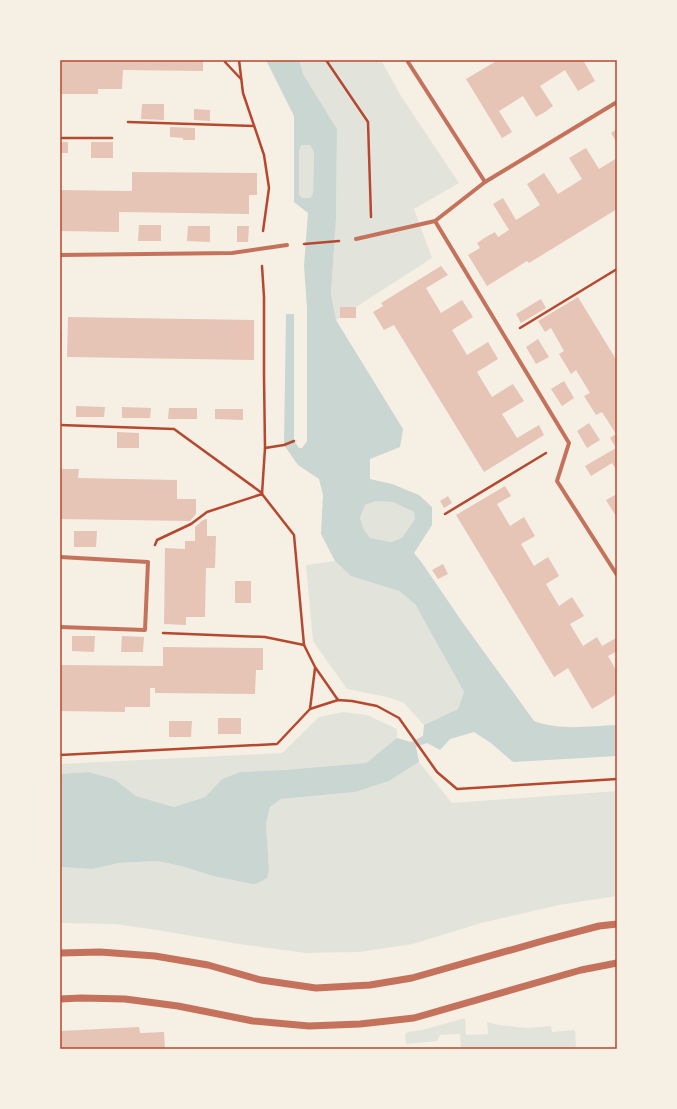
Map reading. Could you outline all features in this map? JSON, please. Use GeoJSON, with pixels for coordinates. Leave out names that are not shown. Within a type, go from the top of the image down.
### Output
{"type":"FeatureCollection","features":[{"type":"Feature","properties":{"kind":"street"},"geometry":{"type":"LineString","coordinates":[[408,62],[485,182]]}},
{"type":"Feature","properties":{"kind":"street"},"geometry":{"type":"LineString","coordinates":[[356,239],[435,221],[485,182],[617,102]]}},
{"type":"Feature","properties":{"kind":"street"},"geometry":{"type":"LineString","coordinates":[[435,221],[569,443],[557,481],[617,575]]}},
{"type":"Feature","properties":{"kind":"street"},"geometry":{"type":"LineString","coordinates":[[60,255],[232,253],[288,245]]}},
{"type":"Feature","properties":{"kind":"street"},"geometry":{"type":"LineString","coordinates":[[60,557],[148,562],[145,630],[60,627]]}},
{"type":"Feature","properties":{"kind":"street"},"geometry":{"type":"LineString","coordinates":[[60,953],[100,952],[155,956],[208,965],[261,980],[316,988],[370,985],[412,978],[599,926],[617,924]]}},
{"type":"Feature","properties":{"kind":"street"},"geometry":{"type":"LineString","coordinates":[[60,999],[125,999],[178,1006],[253,1021],[309,1026],[360,1024],[414,1018],[581,970],[617,963]]}},
{"type":"Feature","properties":{"kind":"path"},"geometry":{"type":"LineString","coordinates":[[225,60],[225,62],[242,80]]}},
{"type":"Feature","properties":{"kind":"path"},"geometry":{"type":"LineString","coordinates":[[239,60],[243,93],[264,155],[269,188],[261,249],[264,297],[265,448],[262,494]]}},
{"type":"Feature","properties":{"kind":"path"},"geometry":{"type":"LineString","coordinates":[[326,60],[368,122],[371,236]]}},
{"type":"Feature","properties":{"kind":"path"},"geometry":{"type":"LineString","coordinates":[[128,122],[254,126]]}},
{"type":"Feature","properties":{"kind":"path"},"geometry":{"type":"LineString","coordinates":[[60,138],[112,138]]}},
{"type":"Feature","properties":{"kind":"path"},"geometry":{"type":"LineString","coordinates":[[288,245],[356,239]]}},
{"type":"Feature","properties":{"kind":"path"},"geometry":{"type":"LineString","coordinates":[[506,337],[617,268]]}},
{"type":"Feature","properties":{"kind":"path"},"geometry":{"type":"LineString","coordinates":[[60,425],[174,429],[262,494],[294,535],[304,645],[315,667],[338,700]]}},
{"type":"Feature","properties":{"kind":"path"},"geometry":{"type":"LineString","coordinates":[[445,514],[567,440]]}},
{"type":"Feature","properties":{"kind":"path"},"geometry":{"type":"LineString","coordinates":[[265,448],[294,441]]}},
{"type":"Feature","properties":{"kind":"path"},"geometry":{"type":"LineString","coordinates":[[148,562],[157,540],[191,524],[207,512],[262,494]]}},
{"type":"Feature","properties":{"kind":"path"},"geometry":{"type":"LineString","coordinates":[[145,630],[162,633],[265,637],[304,645]]}},
{"type":"Feature","properties":{"kind":"path"},"geometry":{"type":"LineString","coordinates":[[310,709],[315,667]]}},
{"type":"Feature","properties":{"kind":"path"},"geometry":{"type":"LineString","coordinates":[[60,755],[277,744],[310,709],[338,700],[377,706],[400,718],[437,772],[457,789],[617,779]]}},
{"type":"Feature","properties":{"kind":"shaded area"},"geometry":{"type":"Polygon","coordinates":[[[266,60],[299,60],[303,74],[337,129],[336,219],[331,294],[336,320],[403,429],[400,447],[370,459],[370,479],[392,484],[419,495],[432,507],[432,525],[414,553],[534,721],[565,727],[617,725],[617,756],[513,762],[491,743],[474,732],[450,739],[440,750],[427,743],[416,747],[419,762],[389,781],[355,792],[281,799],[270,807],[266,824],[269,870],[267,878],[256,884],[213,876],[181,866],[157,861],[119,863],[92,869],[60,867],[60,774],[89,772],[114,779],[136,796],[174,807],[205,797],[222,779],[240,772],[366,763],[397,738],[411,742],[423,736],[424,725],[458,709],[464,692],[415,604],[399,591],[351,576],[335,561],[321,534],[323,495],[319,479],[298,465],[284,445],[286,314],[294,314],[294,441],[299,448],[302,448],[307,441],[307,308],[304,266],[308,213],[294,202],[294,116],[266,60]],[[301,145],[299,152],[299,194],[302,198],[310,198],[313,194],[314,152],[310,145],[301,145]],[[376,501],[365,505],[360,518],[364,530],[370,538],[391,542],[402,538],[415,519],[414,512],[393,502],[376,501]]]}},
{"type":"Feature","properties":{"kind":"shaded area"},"geometry":{"type":"Polygon","coordinates":[[[299,60],[381,60],[401,96],[459,183],[414,209],[432,258],[336,320],[331,294],[336,219],[337,129],[303,74],[299,60]]]}},
{"type":"Feature","properties":{"kind":"shaded area"},"geometry":{"type":"Polygon","coordinates":[[[301,145],[310,145],[314,152],[313,194],[310,198],[302,198],[299,194],[299,152],[301,145]]]}},
{"type":"Feature","properties":{"kind":"shaded area"},"geometry":{"type":"Polygon","coordinates":[[[376,501],[393,502],[414,512],[415,519],[402,539],[391,542],[370,538],[364,530],[360,518],[365,505],[376,501]]]}},
{"type":"Feature","properties":{"kind":"shaded area"},"geometry":{"type":"Polygon","coordinates":[[[335,561],[351,576],[399,591],[415,604],[464,692],[458,709],[424,725],[404,703],[387,697],[347,689],[313,641],[306,565],[335,561]]]}},
{"type":"Feature","properties":{"kind":"shaded area"},"geometry":{"type":"Polygon","coordinates":[[[343,712],[367,715],[397,729],[397,738],[366,763],[240,772],[222,779],[205,797],[174,807],[136,796],[114,779],[89,772],[60,774],[60,764],[282,753],[319,717],[343,712]]]}},
{"type":"Feature","properties":{"kind":"shaded area"},"geometry":{"type":"Polygon","coordinates":[[[419,762],[452,803],[617,791],[617,896],[559,905],[481,923],[413,944],[359,952],[306,953],[115,924],[60,923],[60,867],[92,869],[119,863],[157,861],[181,866],[213,876],[256,884],[269,870],[266,824],[270,807],[281,799],[355,792],[389,781],[419,762]]]}},
{"type":"Feature","properties":{"kind":"shaded area"},"geometry":{"type":"Polygon","coordinates":[[[465,1018],[466,1035],[488,1034],[487,1022],[526,1028],[551,1026],[552,1032],[575,1030],[576,1049],[461,1049],[460,1034],[440,1035],[437,1041],[406,1044],[405,1034],[408,1032],[422,1030],[465,1018]]]}},
{"type":"Feature","properties":{"kind":"building"},"geometry":{"type":"Polygon","coordinates":[[[60,60],[203,60],[203,71],[123,70],[122,89],[98,89],[98,94],[60,94],[60,60]]]}},
{"type":"Feature","properties":{"kind":"building"},"geometry":{"type":"Polygon","coordinates":[[[498,60],[583,60],[595,81],[578,91],[565,70],[540,86],[553,106],[545,112],[536,117],[523,96],[499,111],[512,132],[502,138],[466,79],[498,60]]]}},
{"type":"Feature","properties":{"kind":"building"},"geometry":{"type":"Polygon","coordinates":[[[142,104],[164,104],[164,120],[141,119],[142,104]]]}},
{"type":"Feature","properties":{"kind":"building"},"geometry":{"type":"Polygon","coordinates":[[[194,109],[210,110],[210,121],[194,120],[194,109]]]}},
{"type":"Feature","properties":{"kind":"building"},"geometry":{"type":"Polygon","coordinates":[[[170,127],[195,128],[195,140],[183,140],[183,138],[170,137],[170,127]]]}},
{"type":"Feature","properties":{"kind":"building"},"geometry":{"type":"Polygon","coordinates":[[[617,129],[617,143],[611,133],[617,129]]]}},
{"type":"Feature","properties":{"kind":"building"},"geometry":{"type":"Polygon","coordinates":[[[60,142],[68,142],[68,153],[60,153],[60,142]]]}},
{"type":"Feature","properties":{"kind":"building"},"geometry":{"type":"Polygon","coordinates":[[[91,142],[113,142],[113,158],[91,158],[91,142]]]}},
{"type":"Feature","properties":{"kind":"building"},"geometry":{"type":"Polygon","coordinates":[[[586,148],[599,169],[617,158],[617,209],[529,263],[527,261],[487,286],[468,255],[480,248],[477,243],[486,237],[495,232],[498,237],[509,230],[493,204],[503,198],[516,220],[540,205],[527,184],[544,173],[558,194],[582,179],[569,158],[586,148]]]}},
{"type":"Feature","properties":{"kind":"building"},"geometry":{"type":"Polygon","coordinates":[[[132,172],[257,173],[257,195],[249,195],[249,214],[119,212],[119,232],[60,231],[60,190],[132,191],[132,172]]]}},
{"type":"Feature","properties":{"kind":"building"},"geometry":{"type":"Polygon","coordinates":[[[139,225],[161,225],[161,241],[138,241],[139,225]]]}},
{"type":"Feature","properties":{"kind":"building"},"geometry":{"type":"Polygon","coordinates":[[[188,226],[210,226],[210,242],[187,241],[188,226]]]}},
{"type":"Feature","properties":{"kind":"building"},"geometry":{"type":"Polygon","coordinates":[[[237,226],[249,226],[248,242],[237,242],[237,226]]]}},
{"type":"Feature","properties":{"kind":"building"},"geometry":{"type":"Polygon","coordinates":[[[441,266],[448,275],[426,288],[441,313],[462,300],[473,317],[452,330],[467,355],[488,342],[498,359],[477,372],[492,397],[513,384],[524,401],[502,414],[517,438],[539,425],[544,435],[484,472],[394,325],[384,330],[373,312],[383,306],[381,303],[441,266]]]}},
{"type":"Feature","properties":{"kind":"building"},"geometry":{"type":"Polygon","coordinates":[[[578,297],[617,361],[617,471],[612,463],[591,476],[585,466],[616,448],[610,438],[616,434],[602,412],[596,415],[584,396],[590,393],[576,370],[571,374],[559,354],[564,351],[551,328],[545,332],[538,321],[578,297]]]}},
{"type":"Feature","properties":{"kind":"building"},"geometry":{"type":"Polygon","coordinates":[[[541,299],[546,308],[521,323],[516,314],[541,299]]]}},
{"type":"Feature","properties":{"kind":"building"},"geometry":{"type":"Polygon","coordinates":[[[340,307],[356,307],[356,318],[340,318],[340,307]]]}},
{"type":"Feature","properties":{"kind":"building"},"geometry":{"type":"Polygon","coordinates":[[[68,317],[254,320],[254,360],[67,357],[68,317]]]}},
{"type":"Feature","properties":{"kind":"building"},"geometry":{"type":"Polygon","coordinates":[[[60,331],[62,331],[61,367],[60,367],[60,331]]]}},
{"type":"Feature","properties":{"kind":"building"},"geometry":{"type":"Polygon","coordinates":[[[538,339],[549,357],[536,364],[526,347],[538,339]]]}},
{"type":"Feature","properties":{"kind":"building"},"geometry":{"type":"Polygon","coordinates":[[[564,381],[574,398],[562,406],[551,389],[564,381]]]}},
{"type":"Feature","properties":{"kind":"building"},"geometry":{"type":"Polygon","coordinates":[[[76,406],[105,407],[104,417],[76,417],[76,406]]]}},
{"type":"Feature","properties":{"kind":"building"},"geometry":{"type":"Polygon","coordinates":[[[122,407],[151,408],[150,418],[122,418],[122,407]]]}},
{"type":"Feature","properties":{"kind":"building"},"geometry":{"type":"Polygon","coordinates":[[[169,408],[197,408],[197,419],[168,419],[169,408]]]}},
{"type":"Feature","properties":{"kind":"building"},"geometry":{"type":"Polygon","coordinates":[[[215,409],[243,409],[243,420],[215,419],[215,409]]]}},
{"type":"Feature","properties":{"kind":"building"},"geometry":{"type":"Polygon","coordinates":[[[589,423],[600,440],[587,448],[577,431],[589,423]]]}},
{"type":"Feature","properties":{"kind":"building"},"geometry":{"type":"Polygon","coordinates":[[[117,432],[139,433],[139,448],[117,448],[117,432]]]}},
{"type":"Feature","properties":{"kind":"building"},"geometry":{"type":"Polygon","coordinates":[[[60,469],[79,469],[78,478],[177,480],[177,499],[196,499],[196,514],[190,521],[60,519],[60,469]]]}},
{"type":"Feature","properties":{"kind":"building"},"geometry":{"type":"Polygon","coordinates":[[[505,486],[511,496],[497,504],[510,526],[524,517],[535,536],[521,544],[534,566],[548,557],[559,576],[546,584],[559,606],[572,597],[584,616],[570,624],[583,646],[597,637],[602,646],[616,638],[617,651],[608,656],[617,672],[617,694],[592,709],[568,668],[554,677],[456,515],[505,486]]]}},
{"type":"Feature","properties":{"kind":"building"},"geometry":{"type":"Polygon","coordinates":[[[617,494],[617,518],[606,500],[617,494]]]}},
{"type":"Feature","properties":{"kind":"building"},"geometry":{"type":"Polygon","coordinates":[[[448,496],[452,503],[444,508],[440,501],[448,496]]]}},
{"type":"Feature","properties":{"kind":"building"},"geometry":{"type":"Polygon","coordinates":[[[207,519],[207,536],[216,536],[215,568],[206,568],[205,617],[186,617],[186,625],[164,624],[165,548],[185,549],[185,541],[195,541],[195,527],[203,520],[207,519]]]}},
{"type":"Feature","properties":{"kind":"building"},"geometry":{"type":"Polygon","coordinates":[[[74,531],[97,531],[96,547],[74,547],[74,531]]]}},
{"type":"Feature","properties":{"kind":"building"},"geometry":{"type":"Polygon","coordinates":[[[443,564],[448,574],[438,579],[432,570],[443,564]]]}},
{"type":"Feature","properties":{"kind":"building"},"geometry":{"type":"Polygon","coordinates":[[[235,581],[251,581],[251,603],[235,603],[235,581]]]}},
{"type":"Feature","properties":{"kind":"building"},"geometry":{"type":"Polygon","coordinates":[[[72,636],[95,636],[94,652],[72,651],[72,636]]]}},
{"type":"Feature","properties":{"kind":"building"},"geometry":{"type":"Polygon","coordinates":[[[122,636],[144,637],[143,652],[121,652],[122,636]]]}},
{"type":"Feature","properties":{"kind":"building"},"geometry":{"type":"Polygon","coordinates":[[[163,647],[263,648],[263,670],[256,670],[255,694],[155,693],[155,688],[150,688],[150,707],[125,707],[125,712],[60,711],[60,665],[163,666],[163,647]]]}},
{"type":"Feature","properties":{"kind":"building"},"geometry":{"type":"Polygon","coordinates":[[[218,718],[241,718],[241,734],[218,734],[218,718]]]}},
{"type":"Feature","properties":{"kind":"building"},"geometry":{"type":"Polygon","coordinates":[[[169,721],[192,721],[191,737],[169,737],[169,721]]]}},
{"type":"Feature","properties":{"kind":"building"},"geometry":{"type":"Polygon","coordinates":[[[139,1027],[140,1033],[164,1032],[165,1049],[60,1049],[60,1031],[139,1027]]]}}]}
